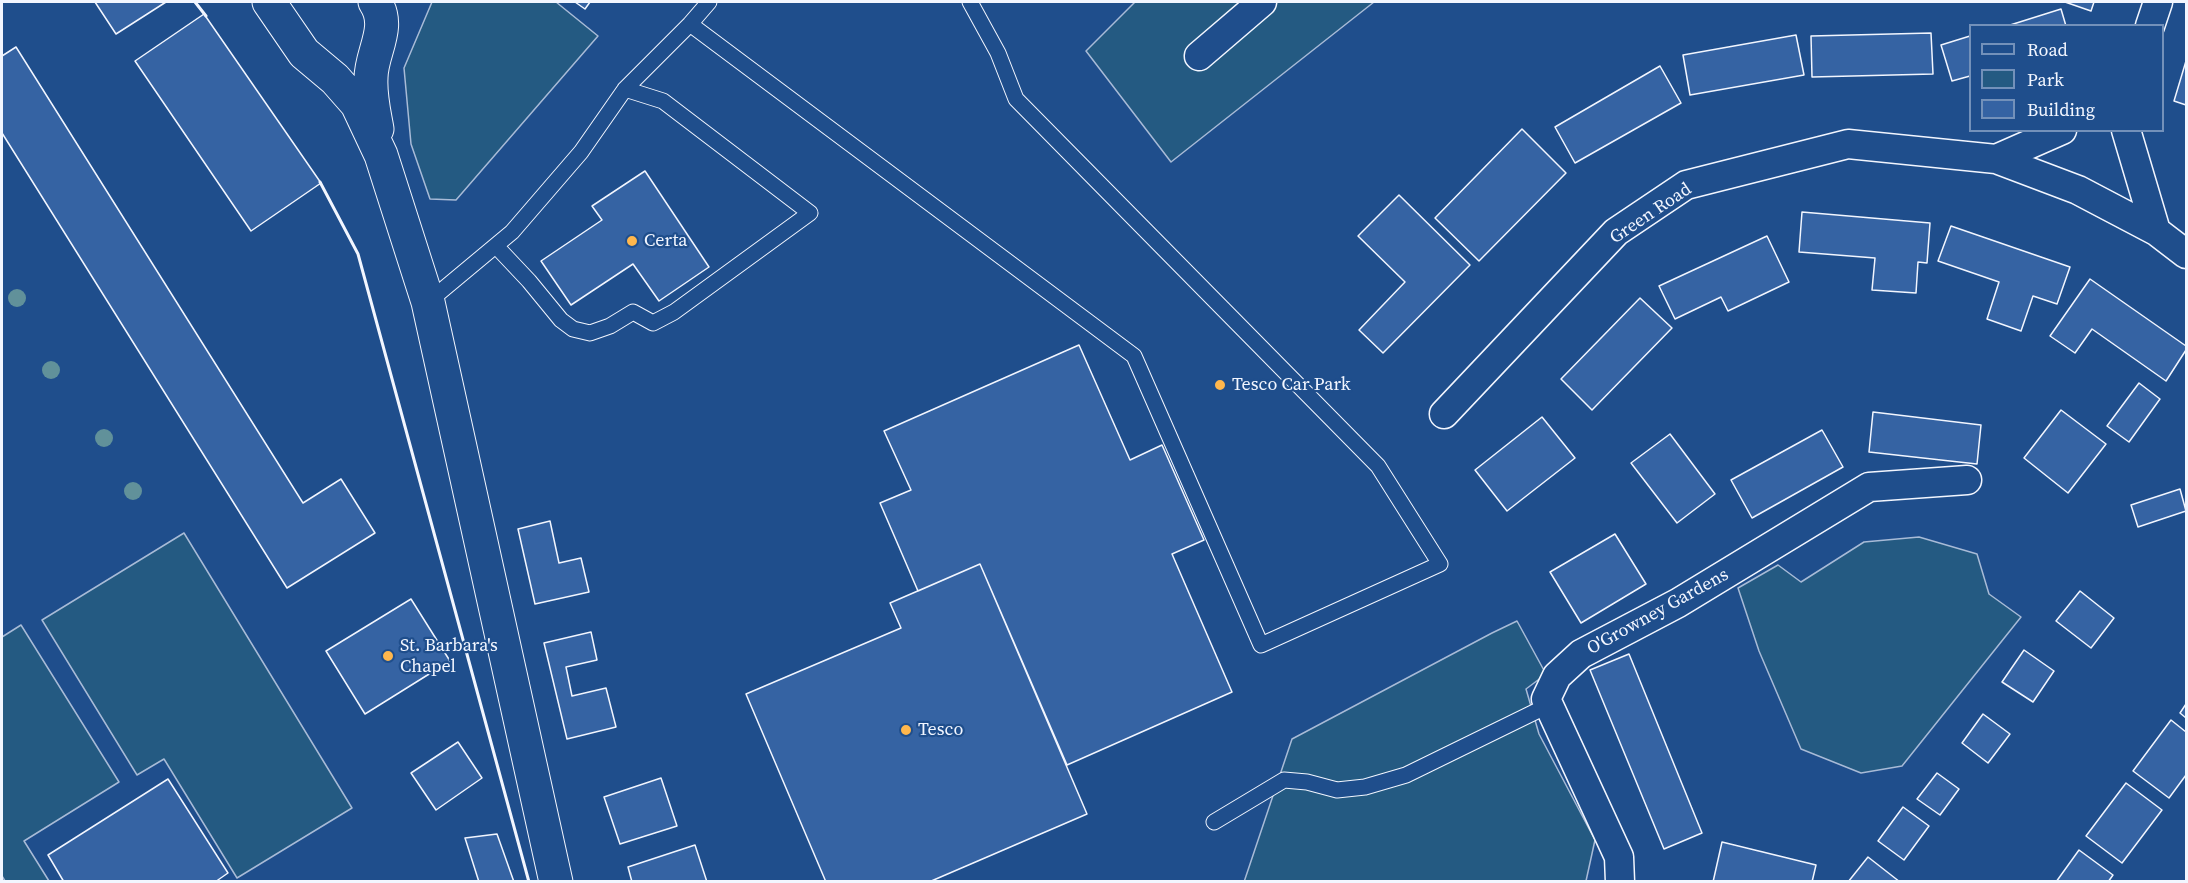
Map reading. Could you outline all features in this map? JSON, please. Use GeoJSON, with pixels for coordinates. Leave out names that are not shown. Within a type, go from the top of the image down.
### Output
{"type":"FeatureCollection","features":[{"type":"Feature","properties":{"kind":"street"},"geometry":{"type":"LineString","coordinates":[[268,2],[305,52],[335,79],[357,104],[381,155],[428,302],[556,882]]}},
{"type":"Feature","properties":{"kind":"street"},"geometry":{"type":"LineString","coordinates":[[301,2],[294,18],[294,31],[305,52],[329,69],[348,69],[359,65],[369,57],[378,27],[398,2]]}},
{"type":"Feature","properties":{"kind":"street"},"geometry":{"type":"LineString","coordinates":[[1199,56],[1262,2]]}},
{"type":"Feature","properties":{"kind":"street"},"geometry":{"type":"LineString","coordinates":[[2151,24],[2158,2]]}},
{"type":"Feature","properties":{"kind":"street"},"geometry":{"type":"LineString","coordinates":[[378,27],[371,77],[372,100],[381,155]]}},
{"type":"Feature","properties":{"kind":"street","name":"Green Road"},"geometry":{"type":"LineString","coordinates":[[1996,159],[2057,132]]}},
{"type":"Feature","properties":{"kind":"street"},"geometry":{"type":"LineString","coordinates":[[2127,132],[2156,231]]}},
{"type":"Feature","properties":{"kind":"street","name":"Green Road"},"geometry":{"type":"LineString","coordinates":[[1444,414],[1616,232],[1686,186],[1848,144],[1996,159],[2078,190],[2156,231],[2187,254]]}},
{"type":"Feature","properties":{"kind":"street","name":"O'Growney Gardens"},"geometry":{"type":"LineString","coordinates":[[1549,705],[1546,699],[1557,676],[1581,654],[1678,603],[1869,487],[1967,480]]}},
{"type":"Feature","properties":{"kind":"street"},"geometry":{"type":"LineString","coordinates":[[1549,705],[1619,857],[1620,882]]}},
{"type":"Feature","properties":{"kind":"lane"},"geometry":{"type":"LineString","coordinates":[[428,302],[512,232],[581,152],[625,89],[709,2]]}},
{"type":"Feature","properties":{"kind":"lane"},"geometry":{"type":"LineString","coordinates":[[690,24],[1134,356],[1261,645],[1440,564],[1378,466],[1016,99],[998,53],[970,2]]}},
{"type":"Feature","properties":{"kind":"lane"},"geometry":{"type":"LineString","coordinates":[[496,246],[561,320],[573,329],[590,333],[610,326],[633,312],[653,323],[674,312],[810,213],[663,101],[625,89]]}},
{"type":"Feature","properties":{"kind":"lane"},"geometry":{"type":"LineString","coordinates":[[1214,822],[1284,780],[1307,782],[1338,790],[1365,787],[1406,775],[1549,705]]}},
{"type":"Feature","properties":{"kind":"green space"},"geometry":{"type":"Polygon","coordinates":[[[432,2],[556,2],[598,36],[456,200],[430,199],[411,144],[404,68],[432,2]]]}},
{"type":"Feature","properties":{"kind":"green space"},"geometry":{"type":"Polygon","coordinates":[[[1135,2],[1374,2],[1171,162],[1086,51],[1135,2]]]}},
{"type":"Feature","properties":{"kind":"green space"},"geometry":{"type":"Polygon","coordinates":[[[184,533],[352,808],[237,878],[164,759],[137,775],[42,620],[184,533]]]}},
{"type":"Feature","properties":{"kind":"green space"},"geometry":{"type":"Polygon","coordinates":[[[1919,537],[1977,554],[1989,594],[2021,617],[1902,766],[1861,773],[1801,749],[1759,651],[1738,588],[1778,565],[1801,582],[1864,542],[1919,537]]]}},
{"type":"Feature","properties":{"kind":"green space"},"geometry":{"type":"Polygon","coordinates":[[[1517,621],[1546,674],[1526,689],[1539,734],[1595,840],[1586,881],[1244,882],[1292,739],[1517,621]]]}},
{"type":"Feature","properties":{"kind":"green space"},"geometry":{"type":"Polygon","coordinates":[[[21,625],[119,782],[24,841],[49,881],[5,881],[2,876],[2,637],[21,625]]]}},
{"type":"Feature","properties":{"kind":"building"},"geometry":{"type":"Polygon","coordinates":[[[95,2],[166,2],[116,34],[95,2]]]}},
{"type":"Feature","properties":{"kind":"building"},"geometry":{"type":"Polygon","coordinates":[[[575,2],[590,2],[585,9],[575,2]]]}},
{"type":"Feature","properties":{"kind":"building"},"geometry":{"type":"Polygon","coordinates":[[[2065,2],[2094,2],[2091,11],[2065,2]]]}},
{"type":"Feature","properties":{"kind":"building"},"geometry":{"type":"Polygon","coordinates":[[[2061,9],[2065,24],[2013,24],[2061,9]]]}},
{"type":"Feature","properties":{"kind":"building"},"geometry":{"type":"Polygon","coordinates":[[[204,14],[321,183],[251,231],[135,61],[204,14]]]}},
{"type":"Feature","properties":{"kind":"building"},"geometry":{"type":"Polygon","coordinates":[[[1931,33],[1933,74],[1812,77],[1811,36],[1931,33]]]}},
{"type":"Feature","properties":{"kind":"building"},"geometry":{"type":"Polygon","coordinates":[[[1796,35],[1804,75],[1690,95],[1683,55],[1796,35]]]}},
{"type":"Feature","properties":{"kind":"building"},"geometry":{"type":"Polygon","coordinates":[[[1969,36],[1969,76],[1952,81],[1941,45],[1969,36]]]}},
{"type":"Feature","properties":{"kind":"building"},"geometry":{"type":"Polygon","coordinates":[[[16,47],[303,503],[341,479],[375,533],[287,588],[2,133],[2,56],[16,47]]]}},
{"type":"Feature","properties":{"kind":"building"},"geometry":{"type":"Polygon","coordinates":[[[2186,61],[2186,105],[2174,101],[2186,61]]]}},
{"type":"Feature","properties":{"kind":"building"},"geometry":{"type":"Polygon","coordinates":[[[1660,66],[1681,103],[1575,163],[1555,127],[1660,66]]]}},
{"type":"Feature","properties":{"kind":"building"},"geometry":{"type":"Polygon","coordinates":[[[1522,129],[1566,173],[1479,261],[1435,218],[1522,129]]]}},
{"type":"Feature","properties":{"kind":"building","name":"Certa"},"geometry":{"type":"Polygon","coordinates":[[[645,171],[709,267],[659,301],[633,264],[571,305],[541,261],[602,220],[592,206],[645,171]]]}},
{"type":"Feature","properties":{"kind":"building"},"geometry":{"type":"Polygon","coordinates":[[[1399,195],[1470,265],[1383,353],[1359,330],[1405,282],[1358,236],[1399,195]]]}},
{"type":"Feature","properties":{"kind":"building"},"geometry":{"type":"Polygon","coordinates":[[[1802,212],[1930,223],[1927,263],[1918,262],[1916,293],[1872,290],[1875,258],[1799,252],[1802,212]]]}},
{"type":"Feature","properties":{"kind":"building"},"geometry":{"type":"Polygon","coordinates":[[[1951,226],[2070,267],[2057,304],[2033,296],[2021,331],[1987,319],[1999,282],[1938,261],[1951,226]]]}},
{"type":"Feature","properties":{"kind":"building"},"geometry":{"type":"Polygon","coordinates":[[[1767,236],[1789,282],[1728,311],[1721,297],[1675,319],[1659,286],[1767,236]]]}},
{"type":"Feature","properties":{"kind":"building"},"geometry":{"type":"Polygon","coordinates":[[[2090,279],[2186,346],[2186,350],[2166,381],[2092,329],[2075,353],[2050,336],[2090,279]]]}},
{"type":"Feature","properties":{"kind":"building"},"geometry":{"type":"Polygon","coordinates":[[[1640,298],[1672,328],[1592,410],[1561,379],[1640,298]]]}},
{"type":"Feature","properties":{"kind":"building"},"geometry":{"type":"Polygon","coordinates":[[[1079,345],[1130,460],[1162,445],[1204,540],[1172,554],[1232,692],[1067,765],[980,564],[918,591],[880,503],[911,490],[884,431],[1079,345]]]}},
{"type":"Feature","properties":{"kind":"building"},"geometry":{"type":"Polygon","coordinates":[[[2139,383],[2160,399],[2129,442],[2107,426],[2139,383]]]}},
{"type":"Feature","properties":{"kind":"building"},"geometry":{"type":"Polygon","coordinates":[[[2061,410],[2106,444],[2068,493],[2024,458],[2061,410]]]}},
{"type":"Feature","properties":{"kind":"building"},"geometry":{"type":"Polygon","coordinates":[[[1873,412],[1981,425],[1977,464],[1869,452],[1873,412]]]}},
{"type":"Feature","properties":{"kind":"building"},"geometry":{"type":"Polygon","coordinates":[[[1542,417],[1575,458],[1507,511],[1475,470],[1542,417]]]}},
{"type":"Feature","properties":{"kind":"building"},"geometry":{"type":"Polygon","coordinates":[[[1822,430],[1843,467],[1752,518],[1731,480],[1822,430]]]}},
{"type":"Feature","properties":{"kind":"building"},"geometry":{"type":"Polygon","coordinates":[[[1670,434],[1715,494],[1677,523],[1631,463],[1670,434]]]}},
{"type":"Feature","properties":{"kind":"building"},"geometry":{"type":"Polygon","coordinates":[[[2180,489],[2186,511],[2138,527],[2131,505],[2180,489]]]}},
{"type":"Feature","properties":{"kind":"building"},"geometry":{"type":"Polygon","coordinates":[[[550,521],[559,563],[581,558],[589,592],[535,604],[518,529],[550,521]]]}},
{"type":"Feature","properties":{"kind":"building"},"geometry":{"type":"Polygon","coordinates":[[[1615,534],[1646,584],[1581,623],[1550,572],[1615,534]]]}},
{"type":"Feature","properties":{"kind":"building","name":"Tesco"},"geometry":{"type":"Polygon","coordinates":[[[980,564],[1087,814],[929,882],[826,882],[746,694],[901,628],[890,603],[980,564]]]}},
{"type":"Feature","properties":{"kind":"building"},"geometry":{"type":"Polygon","coordinates":[[[2080,591],[2114,618],[2091,648],[2056,621],[2080,591]]]}},
{"type":"Feature","properties":{"kind":"building","name":"St. Barbara's Chapel"},"geometry":{"type":"Polygon","coordinates":[[[411,599],[450,661],[365,714],[326,651],[411,599]]]}},
{"type":"Feature","properties":{"kind":"building"},"geometry":{"type":"Polygon","coordinates":[[[591,632],[597,660],[566,667],[572,696],[606,688],[616,727],[567,739],[544,643],[591,632]]]}},
{"type":"Feature","properties":{"kind":"building"},"geometry":{"type":"Polygon","coordinates":[[[2024,650],[2054,671],[2033,702],[2002,682],[2024,650]]]}},
{"type":"Feature","properties":{"kind":"building"},"geometry":{"type":"Polygon","coordinates":[[[1629,654],[1702,833],[1664,849],[1590,670],[1629,654]]]}},
{"type":"Feature","properties":{"kind":"building"},"geometry":{"type":"Polygon","coordinates":[[[2186,704],[2186,718],[2180,713],[2186,704]]]}},
{"type":"Feature","properties":{"kind":"building"},"geometry":{"type":"Polygon","coordinates":[[[1983,714],[2010,734],[1988,763],[1962,743],[1983,714]]]}},
{"type":"Feature","properties":{"kind":"building"},"geometry":{"type":"Polygon","coordinates":[[[2171,720],[2186,732],[2186,775],[2169,798],[2133,771],[2171,720]]]}},
{"type":"Feature","properties":{"kind":"building"},"geometry":{"type":"Polygon","coordinates":[[[458,742],[482,778],[436,810],[411,773],[458,742]]]}},
{"type":"Feature","properties":{"kind":"building"},"geometry":{"type":"Polygon","coordinates":[[[1937,773],[1959,789],[1940,815],[1917,799],[1937,773]]]}},
{"type":"Feature","properties":{"kind":"building"},"geometry":{"type":"Polygon","coordinates":[[[661,778],[677,826],[620,844],[604,797],[661,778]]]}},
{"type":"Feature","properties":{"kind":"building"},"geometry":{"type":"Polygon","coordinates":[[[168,779],[228,873],[215,882],[64,882],[48,855],[168,779]]]}},
{"type":"Feature","properties":{"kind":"building"},"geometry":{"type":"Polygon","coordinates":[[[2126,783],[2162,810],[2122,863],[2086,836],[2126,783]]]}},
{"type":"Feature","properties":{"kind":"building"},"geometry":{"type":"Polygon","coordinates":[[[1903,807],[1929,826],[1904,860],[1878,841],[1903,807]]]}},
{"type":"Feature","properties":{"kind":"building"},"geometry":{"type":"Polygon","coordinates":[[[497,834],[514,882],[479,882],[465,838],[497,834]]]}},
{"type":"Feature","properties":{"kind":"building"},"geometry":{"type":"Polygon","coordinates":[[[1722,842],[1816,865],[1812,882],[1713,882],[1722,842]]]}},
{"type":"Feature","properties":{"kind":"building"},"geometry":{"type":"Polygon","coordinates":[[[695,845],[707,882],[632,882],[628,867],[695,845]]]}},
{"type":"Feature","properties":{"kind":"building"},"geometry":{"type":"Polygon","coordinates":[[[2079,850],[2113,875],[2108,882],[2056,882],[2079,850]]]}},
{"type":"Feature","properties":{"kind":"building"},"geometry":{"type":"Polygon","coordinates":[[[1868,857],[1900,882],[1848,882],[1868,857]]]}},
{"type":"Feature","properties":{"kind":"wall"},"geometry":{"type":"LineString","coordinates":[[195,2],[206,16]]}},
{"type":"Feature","properties":{"kind":"wall"},"geometry":{"type":"LineString","coordinates":[[320,182],[358,254],[529,882]]}},
{"type":"Feature","properties":{"kind":"place","name":"Certa"},"geometry":{"type":"Point","coordinates":[632,241]}},
{"type":"Feature","properties":{"kind":"place","name":"Tesco Car Park"},"geometry":{"type":"Point","coordinates":[1220,385]}},
{"type":"Feature","properties":{"kind":"place","name":"St. Barbara's Chapel"},"geometry":{"type":"Point","coordinates":[388,656]}},
{"type":"Feature","properties":{"kind":"place","name":"Tesco"},"geometry":{"type":"Point","coordinates":[906,730]}}]}
